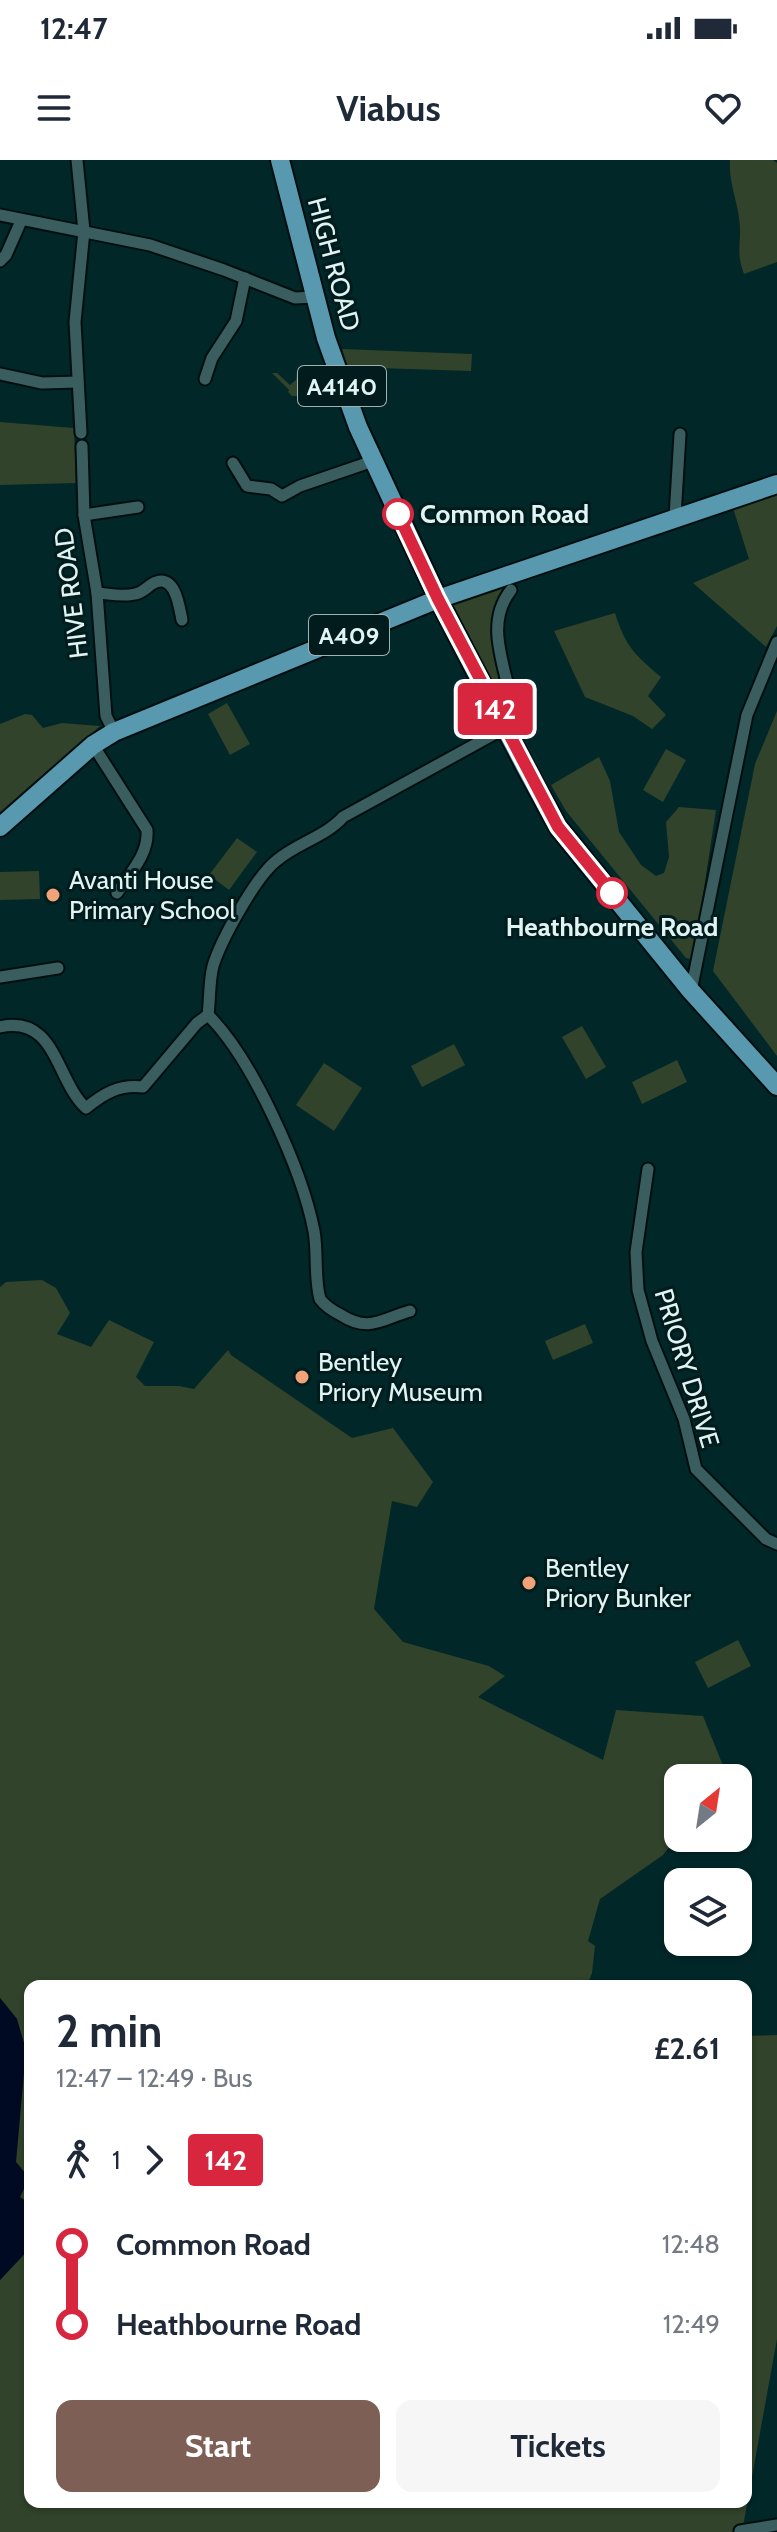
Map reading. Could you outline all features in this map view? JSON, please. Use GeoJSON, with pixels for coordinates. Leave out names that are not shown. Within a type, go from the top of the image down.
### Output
{"type":"FeatureCollection","features":[{"type":"Feature","properties":{"kind":"main road","name":"HIGH ROAD"},"geometry":{"type":"LineString","coordinates":[[280,160],[314,297],[340,380],[373,461],[438,599]]}},
{"type":"Feature","properties":{"kind":"main road","name":"A409"},"geometry":{"type":"LineString","coordinates":[[0,827],[93,745],[114,732],[438,599],[777,484]]}},
{"type":"Feature","properties":{"kind":"main road","name":"A4140"},"geometry":{"type":"LineString","coordinates":[[438,599],[558,827],[691,991],[777,1086]]}},
{"type":"Feature","properties":{"kind":"street","name":"HIVE ROAD"},"geometry":{"type":"LineString","coordinates":[[77,160],[84,231],[75,322],[84,515],[97,593],[106,716],[114,732]]}},
{"type":"Feature","properties":{"kind":"street"},"geometry":{"type":"LineString","coordinates":[[0,215],[150,245],[299,300],[314,297]]}},
{"type":"Feature","properties":{"kind":"street"},"geometry":{"type":"LineString","coordinates":[[0,261],[6,255],[21,221]]}},
{"type":"Feature","properties":{"kind":"street"},"geometry":{"type":"LineString","coordinates":[[205,379],[212,358],[236,321],[245,278]]}},
{"type":"Feature","properties":{"kind":"street"},"geometry":{"type":"LineString","coordinates":[[0,374],[42,383],[78,382]]}},
{"type":"Feature","properties":{"kind":"street"},"geometry":{"type":"LineString","coordinates":[[675,517],[680,434]]}},
{"type":"Feature","properties":{"kind":"street"},"geometry":{"type":"LineString","coordinates":[[233,463],[247,486],[271,489],[282,496],[300,486],[373,461]]}},
{"type":"Feature","properties":{"kind":"street"},"geometry":{"type":"LineString","coordinates":[[84,515],[138,507]]}},
{"type":"Feature","properties":{"kind":"street"},"geometry":{"type":"LineString","coordinates":[[97,593],[138,594],[154,583],[164,582],[173,586],[182,620]]}},
{"type":"Feature","properties":{"kind":"street"},"geometry":{"type":"LineString","coordinates":[[490,699],[508,686],[497,633],[499,610],[511,590]]}},
{"type":"Feature","properties":{"kind":"street"},"geometry":{"type":"LineString","coordinates":[[691,991],[747,715],[777,642]]}},
{"type":"Feature","properties":{"kind":"street"},"geometry":{"type":"LineString","coordinates":[[410,1311],[365,1325],[350,1321],[320,1299],[314,1230],[293,1164],[238,1052],[208,1015],[211,975],[218,954],[244,904],[272,865],[334,828],[343,817],[505,728]]}},
{"type":"Feature","properties":{"kind":"street"},"geometry":{"type":"LineString","coordinates":[[93,745],[147,830],[148,839],[142,856],[117,893]]}},
{"type":"Feature","properties":{"kind":"street"},"geometry":{"type":"LineString","coordinates":[[0,977],[58,968]]}},
{"type":"Feature","properties":{"kind":"street"},"geometry":{"type":"LineString","coordinates":[[0,1027],[23,1026],[41,1037],[51,1047],[78,1099],[86,1108],[117,1089],[143,1087],[197,1023],[208,1015]]}},
{"type":"Feature","properties":{"kind":"street","name":"PRIORY DRIVE"},"geometry":{"type":"LineString","coordinates":[[648,1169],[636,1252],[638,1290],[652,1341],[684,1419],[692,1460],[704,1478],[766,1539],[777,1544]]}},
{"type":"Feature","properties":{"kind":"street"},"geometry":{"type":"LineString","coordinates":[[740,2531],[777,2525]]}},
{"type":"Feature","properties":{"kind":"green space"},"geometry":{"type":"Polygon","coordinates":[[[730,160],[773,160],[777,163],[777,262],[744,274],[740,257],[739,221],[730,160]]]}},
{"type":"Feature","properties":{"kind":"green space"},"geometry":{"type":"Polygon","coordinates":[[[342,349],[472,354],[471,371],[347,367],[342,349]]]}},
{"type":"Feature","properties":{"kind":"green space"},"geometry":{"type":"Polygon","coordinates":[[[297,372],[303,374],[308,394],[301,400],[292,396],[272,373],[277,373],[290,385],[296,380],[297,372]]]}},
{"type":"Feature","properties":{"kind":"green space"},"geometry":{"type":"Polygon","coordinates":[[[0,422],[74,428],[76,483],[0,485],[0,422]]]}},
{"type":"Feature","properties":{"kind":"green space"},"geometry":{"type":"Polygon","coordinates":[[[777,493],[777,626],[766,647],[693,583],[749,559],[733,508],[777,493]]]}},
{"type":"Feature","properties":{"kind":"green space"},"geometry":{"type":"Polygon","coordinates":[[[503,586],[493,623],[503,684],[497,690],[452,605],[503,586]]]}},
{"type":"Feature","properties":{"kind":"green space"},"geometry":{"type":"Polygon","coordinates":[[[615,613],[632,650],[661,677],[648,696],[666,715],[652,729],[633,716],[585,697],[554,631],[615,613]]]}},
{"type":"Feature","properties":{"kind":"green space"},"geometry":{"type":"Polygon","coordinates":[[[227,703],[250,744],[230,755],[208,714],[227,703]]]}},
{"type":"Feature","properties":{"kind":"green space"},"geometry":{"type":"Polygon","coordinates":[[[777,711],[777,1056],[713,971],[755,764],[777,711]]]}},
{"type":"Feature","properties":{"kind":"green space"},"geometry":{"type":"Polygon","coordinates":[[[25,714],[32,715],[43,728],[62,723],[100,726],[0,815],[0,724],[25,714]]]}},
{"type":"Feature","properties":{"kind":"green space"},"geometry":{"type":"Polygon","coordinates":[[[666,749],[686,760],[663,802],[643,790],[666,749]]]}},
{"type":"Feature","properties":{"kind":"green space"},"geometry":{"type":"Polygon","coordinates":[[[599,757],[610,781],[619,832],[641,865],[656,876],[664,873],[669,857],[666,822],[679,807],[716,810],[691,959],[686,958],[566,811],[551,785],[599,757]]]}},
{"type":"Feature","properties":{"kind":"green space"},"geometry":{"type":"Polygon","coordinates":[[[237,838],[257,852],[229,890],[209,875],[237,838]]]}},
{"type":"Feature","properties":{"kind":"green space"},"geometry":{"type":"Polygon","coordinates":[[[39,871],[40,899],[0,900],[0,872],[39,871]]]}},
{"type":"Feature","properties":{"kind":"green space"},"geometry":{"type":"Polygon","coordinates":[[[582,1026],[606,1067],[586,1079],[562,1037],[582,1026]]]}},
{"type":"Feature","properties":{"kind":"green space"},"geometry":{"type":"Polygon","coordinates":[[[454,1044],[465,1065],[422,1087],[411,1066],[454,1044]]]}},
{"type":"Feature","properties":{"kind":"green space"},"geometry":{"type":"Polygon","coordinates":[[[677,1060],[687,1082],[642,1104],[632,1082],[677,1060]]]}},
{"type":"Feature","properties":{"kind":"green space"},"geometry":{"type":"Polygon","coordinates":[[[324,1063],[362,1088],[334,1131],[296,1105],[324,1063]]]}},
{"type":"Feature","properties":{"kind":"green space"},"geometry":{"type":"Polygon","coordinates":[[[42,1280],[56,1288],[70,1313],[57,1334],[91,1347],[109,1320],[154,1342],[136,1377],[145,1386],[194,1389],[228,1350],[352,1438],[393,1428],[433,1482],[417,1507],[392,1501],[374,1609],[403,1642],[489,1666],[505,1676],[478,1697],[603,1760],[616,1710],[703,1716],[722,1764],[664,1764],[665,1852],[600,1899],[588,1941],[595,1946],[589,1980],[24,1980],[24,2172],[16,2162],[17,2019],[0,1998],[0,1287],[6,1282],[42,1280]]]}},
{"type":"Feature","properties":{"kind":"green space"},"geometry":{"type":"Polygon","coordinates":[[[585,1324],[593,1343],[553,1360],[545,1341],[585,1324]]]}},
{"type":"Feature","properties":{"kind":"green space"},"geometry":{"type":"Polygon","coordinates":[[[738,1640],[751,1666],[708,1688],[695,1662],[738,1640]]]}},
{"type":"Feature","properties":{"kind":"green space"},"geometry":{"type":"Polygon","coordinates":[[[777,2035],[777,2339],[752,2477],[752,2036],[777,2035]]]}},
{"type":"Feature","properties":{"kind":"green space"},"geometry":{"type":"Polygon","coordinates":[[[24,2254],[24,2508],[746,2508],[742,2532],[0,2532],[0,2280],[24,2254]]]}},
{"type":"Feature","properties":{"kind":"water"},"geometry":{"type":"Polygon","coordinates":[[[0,1998],[17,2019],[24,2043],[16,2162],[24,2172],[24,2189],[20,2197],[24,2200],[24,2254],[0,2280],[0,1998]]]}},
{"type":"Feature","properties":{"kind":"bus line","name":"142"},"geometry":{"type":"LineString","coordinates":[[398,514],[438,599],[558,827],[612,893]]}},
{"type":"Feature","properties":{"kind":"place","name":"Common Road"},"geometry":{"type":"Point","coordinates":[398,514]}},
{"type":"Feature","properties":{"kind":"place","name":"Heathbourne Road"},"geometry":{"type":"Point","coordinates":[612,893]}},
{"type":"Feature","properties":{"kind":"place","name":"Avanti House Primary School"},"geometry":{"type":"Point","coordinates":[53,895]}},
{"type":"Feature","properties":{"kind":"place","name":"Bentley Priory Museum"},"geometry":{"type":"Point","coordinates":[302,1377]}},
{"type":"Feature","properties":{"kind":"place","name":"Bentley Priory Bunker"},"geometry":{"type":"Point","coordinates":[529,1583]}}]}
